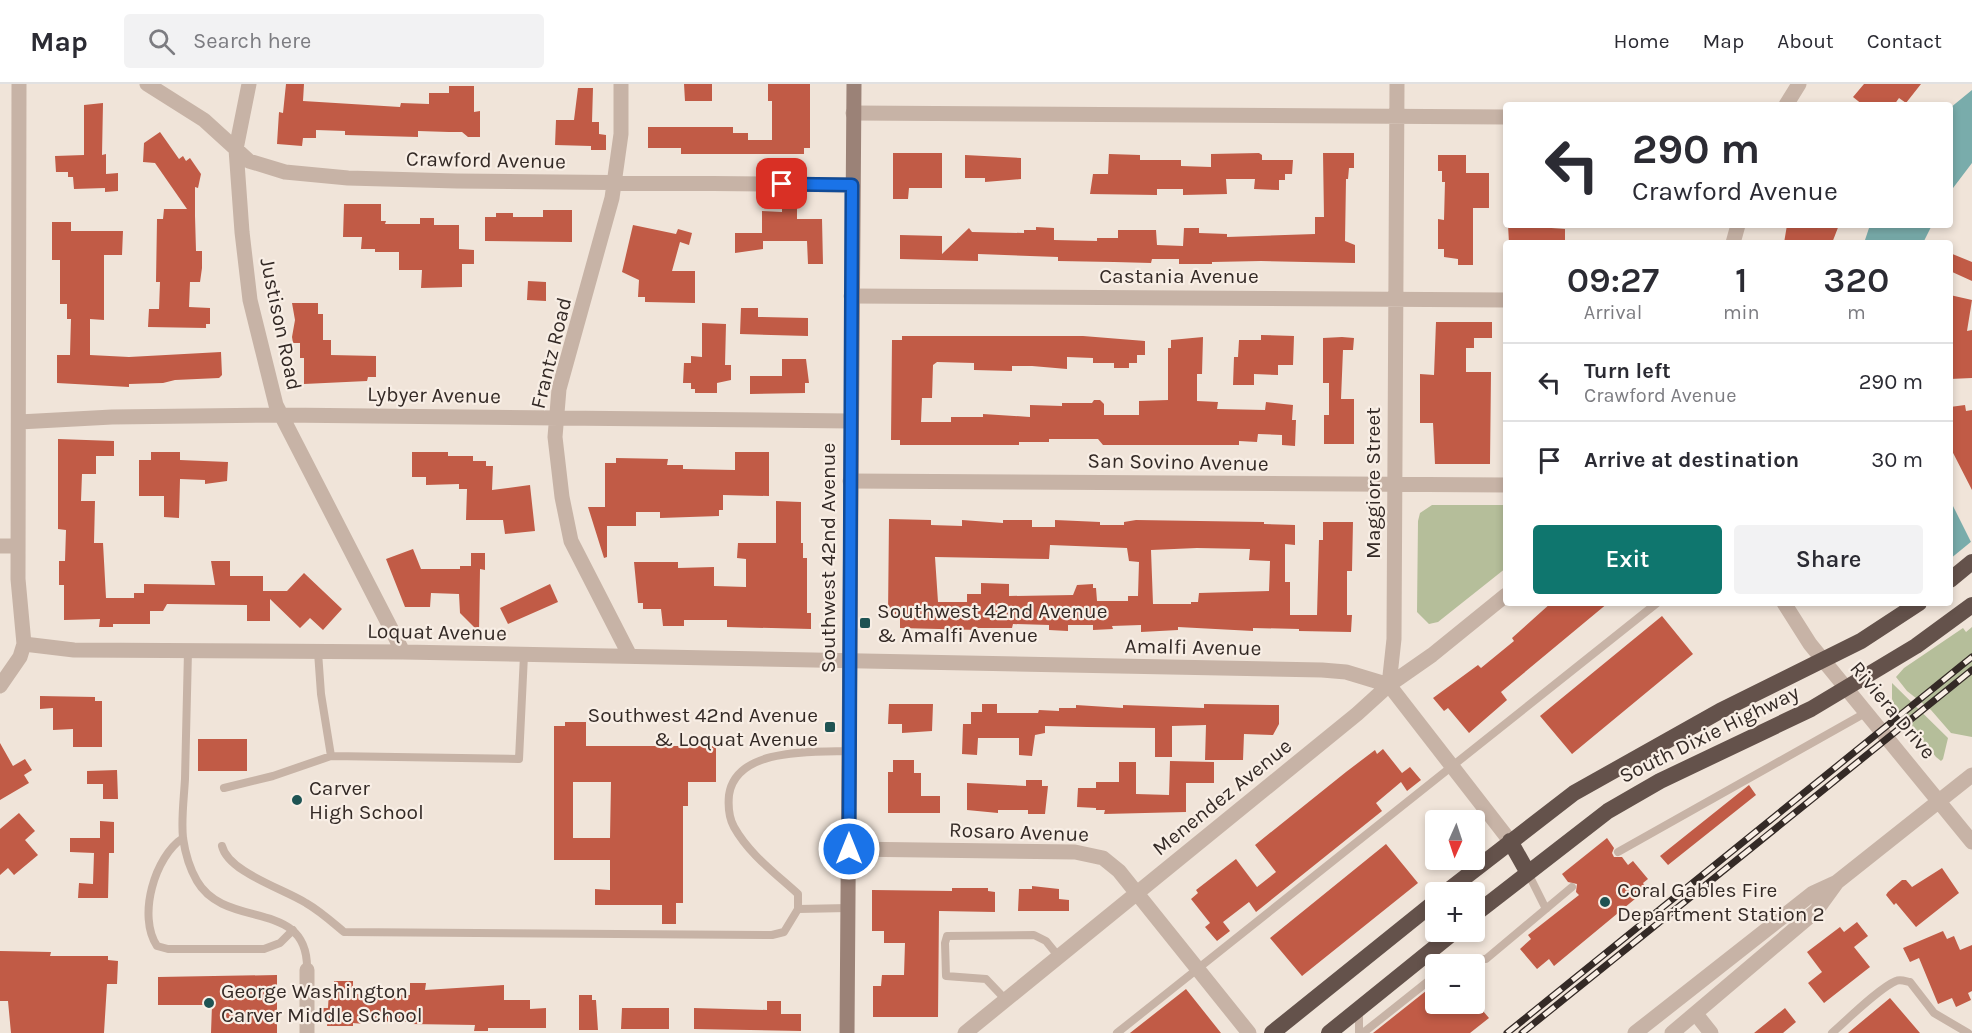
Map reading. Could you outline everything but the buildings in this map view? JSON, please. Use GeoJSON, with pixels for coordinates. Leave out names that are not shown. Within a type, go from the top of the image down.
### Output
{"type":"FeatureCollection","features":[{"type":"Feature","properties":{"kind":"highway"},"geometry":{"type":"LineString","coordinates":[[1953,578],[1972,562]]}},
{"type":"Feature","properties":{"kind":"highway","name":"South Dixie Highway"},"geometry":{"type":"LineString","coordinates":[[1485,906],[1582,829],[1640,792],[1848,688],[1958,617],[1972,605]]}},
{"type":"Feature","properties":{"kind":"highway","name":"South Dixie Highway"},"geometry":{"type":"LineString","coordinates":[[1459,882],[1574,793],[1625,762],[1875,633],[1915,606]]}},
{"type":"Feature","properties":{"kind":"highway"},"geometry":{"type":"LineString","coordinates":[[1510,841],[1527,873]]}},
{"type":"Feature","properties":{"kind":"highway"},"geometry":{"type":"LineString","coordinates":[[1272,1033],[1425,910]]}},
{"type":"Feature","properties":{"kind":"highway"},"geometry":{"type":"LineString","coordinates":[[1329,1033],[1442,942]]}},
{"type":"Feature","properties":{"kind":"main road","name":"Southwest 42nd Avenue"},"geometry":{"type":"LineString","coordinates":[[847,1033],[854,84]]}},
{"type":"Feature","properties":{"kind":"street"},"geometry":{"type":"LineString","coordinates":[[0,686],[18,661],[24,644],[18,584],[20,84]]}},
{"type":"Feature","properties":{"kind":"street","name":"Crawford Avenue"},"geometry":{"type":"LineString","coordinates":[[147,84],[198,116],[236,150],[258,165],[302,175],[457,181],[852,185]]}},
{"type":"Feature","properties":{"kind":"street","name":"Justison Road"},"geometry":{"type":"LineString","coordinates":[[249,84],[236,150],[250,300],[272,389],[282,415],[403,652]]}},
{"type":"Feature","properties":{"kind":"street","name":"Frantz Road"},"geometry":{"type":"LineString","coordinates":[[621,84],[621,134],[615,182],[600,250],[560,389],[555,417],[562,497],[571,541],[630,656]]}},
{"type":"Feature","properties":{"kind":"street","name":"Maggiore Street"},"geometry":{"type":"LineString","coordinates":[[1389,685],[1394,639],[1394,299],[1397,84]]}},
{"type":"Feature","properties":{"kind":"street"},"geometry":{"type":"LineString","coordinates":[[1788,102],[1799,84]]}},
{"type":"Feature","properties":{"kind":"street"},"geometry":{"type":"LineString","coordinates":[[854,113],[1503,117]]}},
{"type":"Feature","properties":{"kind":"street","name":"Castania Avenue"},"geometry":{"type":"LineString","coordinates":[[851,296],[1503,300]]}},
{"type":"Feature","properties":{"kind":"street","name":"Lybyer Avenue"},"geometry":{"type":"LineString","coordinates":[[19,422],[112,417],[282,415],[850,421]]}},
{"type":"Feature","properties":{"kind":"street","name":"San Sovino Avenue"},"geometry":{"type":"LineString","coordinates":[[850,481],[1503,485]]}},
{"type":"Feature","properties":{"kind":"street"},"geometry":{"type":"LineString","coordinates":[[0,546],[18,546]]}},
{"type":"Feature","properties":{"kind":"street","name":"Menendez Avenue"},"geometry":{"type":"LineString","coordinates":[[965,1033],[1357,714],[1389,685],[1432,655],[1503,597]]}},
{"type":"Feature","properties":{"kind":"street","name":"Riviera Drive"},"geometry":{"type":"LineString","coordinates":[[1786,606],[1823,660],[1868,711],[1972,842]]}},
{"type":"Feature","properties":{"kind":"street","name":"Loquat Avenue"},"geometry":{"type":"LineString","coordinates":[[24,644],[74,650],[403,652],[849,661]]}},
{"type":"Feature","properties":{"kind":"street","name":"Amalfi Avenue"},"geometry":{"type":"LineString","coordinates":[[849,661],[1323,670],[1346,672],[1389,685]]}},
{"type":"Feature","properties":{"kind":"street"},"geometry":{"type":"LineString","coordinates":[[1389,685],[1510,841]]}},
{"type":"Feature","properties":{"kind":"street"},"geometry":{"type":"LineString","coordinates":[[1635,1033],[1813,893],[1837,882],[1972,775]]}},
{"type":"Feature","properties":{"kind":"street","name":"Rosaro Avenue"},"geometry":{"type":"LineString","coordinates":[[849,849],[1086,852],[1110,863],[1249,1033]]}},
{"type":"Feature","properties":{"kind":"street"},"geometry":{"type":"LineString","coordinates":[[1672,1033],[1816,911],[1837,882]]}},
{"type":"Feature","properties":{"kind":"street"},"geometry":{"type":"LineString","coordinates":[[307,970],[307,1033]]}},
{"type":"Feature","properties":{"kind":"street"},"geometry":{"type":"LineString","coordinates":[[1696,1014],[1712,1033]]}},
{"type":"Feature","properties":{"kind":"lane"},"geometry":{"type":"LineString","coordinates":[[1117,1033],[1653,606]]}},
{"type":"Feature","properties":{"kind":"lane"},"geometry":{"type":"LineString","coordinates":[[188,651],[183,838],[196,879],[212,898],[231,909],[279,922],[293,930],[306,950],[307,970]]}},
{"type":"Feature","properties":{"kind":"lane"},"geometry":{"type":"LineString","coordinates":[[318,652],[321,694],[331,756]]}},
{"type":"Feature","properties":{"kind":"lane"},"geometry":{"type":"LineString","coordinates":[[224,788],[273,776],[331,756],[519,759],[524,655]]}},
{"type":"Feature","properties":{"kind":"lane"},"geometry":{"type":"LineString","coordinates":[[1617,852],[1868,711]]}},
{"type":"Feature","properties":{"kind":"lane"},"geometry":{"type":"LineString","coordinates":[[222,846],[228,858],[241,869],[310,904],[344,932],[772,935],[784,932],[798,909],[798,894],[755,855],[734,827],[728,802],[732,783],[738,776],[764,759],[796,752],[849,751]]}},
{"type":"Feature","properties":{"kind":"lane"},"geometry":{"type":"LineString","coordinates":[[183,838],[174,845],[151,886],[151,924],[157,946],[164,949],[258,950],[276,946],[293,930]]}},
{"type":"Feature","properties":{"kind":"lane"},"geometry":{"type":"LineString","coordinates":[[1527,873],[1546,909]]}},
{"type":"Feature","properties":{"kind":"lane"},"geometry":{"type":"LineString","coordinates":[[1485,959],[1572,887]]}},
{"type":"Feature","properties":{"kind":"lane"},"geometry":{"type":"LineString","coordinates":[[798,909],[848,908]]}},
{"type":"Feature","properties":{"kind":"lane"},"geometry":{"type":"LineString","coordinates":[[1006,1000],[986,979],[946,976],[945,942],[947,936],[1034,934],[1046,941],[1059,957]]}},
{"type":"Feature","properties":{"kind":"lane"},"geometry":{"type":"LineString","coordinates":[[1832,1033],[1880,992],[1895,981],[1904,980],[1910,982],[1934,1013],[1968,1033]]}},
{"type":"Feature","properties":{"kind":"lane"},"geometry":{"type":"LineString","coordinates":[[1361,1033],[1425,984]]}},
{"type":"Feature","properties":{"kind":"lane"},"geometry":{"type":"LineString","coordinates":[[1359,1009],[1361,1033]]}},
{"type":"Feature","properties":{"kind":"green space"},"geometry":{"type":"Polygon","coordinates":[[[1432,505],[1503,505],[1503,570],[1438,622],[1429,624],[1417,612],[1420,513],[1432,505]]]}},
{"type":"Feature","properties":{"kind":"green space"},"geometry":{"type":"Polygon","coordinates":[[[1972,627],[1972,737],[1951,733],[1931,710],[1907,691],[1896,677],[1904,668],[1963,628],[1966,632],[1972,627]]]}},
{"type":"Feature","properties":{"kind":"green space"},"geometry":{"type":"Polygon","coordinates":[[[1892,683],[1948,738],[1941,761],[1895,706],[1892,699],[1892,683]]]}},
{"type":"Feature","properties":{"kind":"water"},"geometry":{"type":"Polygon","coordinates":[[[1972,90],[1972,163],[1953,188],[1953,106],[1972,90]]]}},
{"type":"Feature","properties":{"kind":"water"},"geometry":{"type":"Polygon","coordinates":[[[1869,228],[1930,228],[1924,240],[1865,240],[1869,228]]]}},
{"type":"Feature","properties":{"kind":"water"},"geometry":{"type":"Polygon","coordinates":[[[1953,506],[1972,544],[1953,566],[1953,506]]]}},
{"type":"Feature","properties":{"kind":"pier"},"geometry":{"type":"Polygon","coordinates":[[[1972,541],[1972,610],[1953,580],[1953,557],[1972,541]]]}},
{"type":"Feature","properties":{"kind":"railway"},"geometry":{"type":"LineString","coordinates":[[1507,1033],[1972,657]]}},
{"type":"Feature","properties":{"kind":"railway"},"geometry":{"type":"LineString","coordinates":[[1522,1033],[1972,670]]}},
{"type":"Feature","properties":{"kind":"place","name":"Southwest 42nd Avenue & Amalfi Avenue"},"geometry":{"type":"Point","coordinates":[865,623]}},
{"type":"Feature","properties":{"kind":"place","name":"Southwest 42nd Avenue & Loquat Avenue"},"geometry":{"type":"Point","coordinates":[830,727]}},
{"type":"Feature","properties":{"kind":"place","name":"Carver High School"},"geometry":{"type":"Point","coordinates":[297,800]}},
{"type":"Feature","properties":{"kind":"place","name":"Coral Gables Fire Department Station 2"},"geometry":{"type":"Point","coordinates":[1605,902]}},
{"type":"Feature","properties":{"kind":"place","name":"George Washington Carver Middle School"},"geometry":{"type":"Point","coordinates":[209,1003]}},
{"type":"Feature","properties":{"kind":"route"},"geometry":{"type":"LineString","coordinates":[[782,184],[852,185],[849,849]]}}]}
